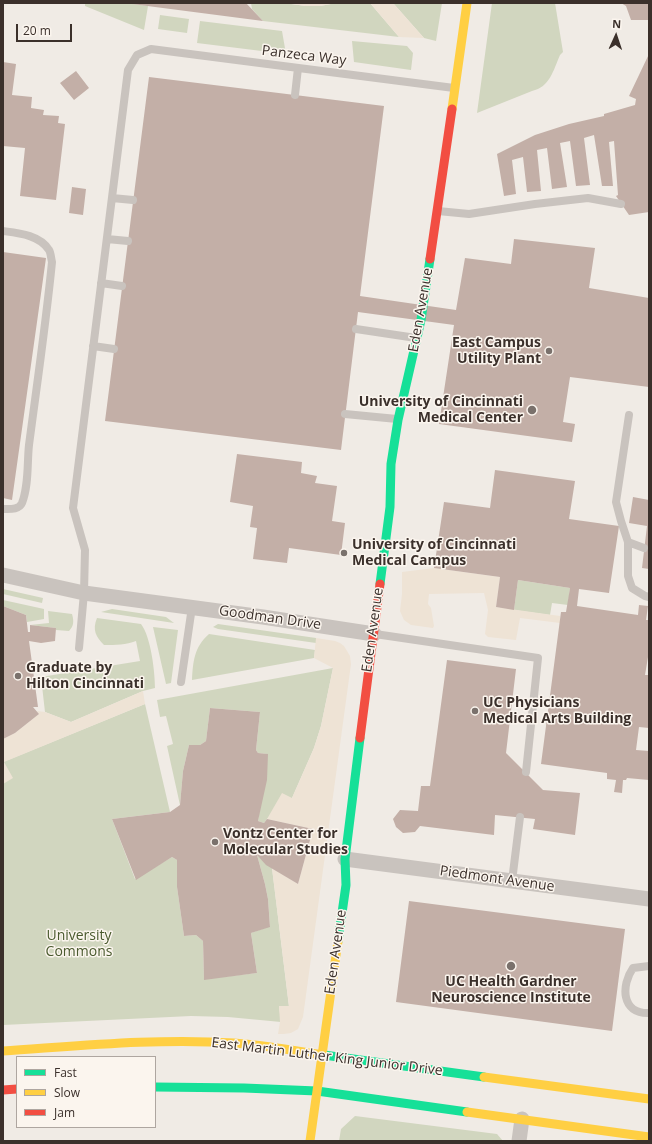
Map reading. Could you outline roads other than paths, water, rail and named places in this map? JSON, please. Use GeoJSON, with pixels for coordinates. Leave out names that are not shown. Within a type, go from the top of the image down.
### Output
{"type":"FeatureCollection","features":[{"type":"Feature","properties":{"kind":"street","name":"Eden Avenue"},"geometry":{"type":"LineString","coordinates":[[310,1141],[346,884],[345,859],[366,685],[390,507],[392,464],[398,420],[422,313],[467,3]]}},
{"type":"Feature","properties":{"kind":"street","name":"Goodman Drive"},"geometry":{"type":"LineString","coordinates":[[3,575],[84,593],[263,616],[374,634]]}},
{"type":"Feature","properties":{"kind":"street","name":"Piedmont Avenue"},"geometry":{"type":"LineString","coordinates":[[345,859],[649,899]]}},
{"type":"Feature","properties":{"kind":"street","name":"East Martin Luther King Junior Drive"},"geometry":{"type":"LineString","coordinates":[[3,1050],[143,1043],[235,1043],[649,1099]]}},
{"type":"Feature","properties":{"kind":"street"},"geometry":{"type":"LineString","coordinates":[[156,1087],[317,1091],[649,1137]]}},
{"type":"Feature","properties":{"kind":"street"},"geometry":{"type":"LineString","coordinates":[[3,1090],[16,1089]]}},
{"type":"Feature","properties":{"kind":"street"},"geometry":{"type":"LineString","coordinates":[[519,1141],[522,1120]]}},
{"type":"Feature","properties":{"kind":"lane","name":"Panzeca Way"},"geometry":{"type":"LineString","coordinates":[[112,198],[128,70],[137,56],[151,49],[455,88]]}},
{"type":"Feature","properties":{"kind":"lane"},"geometry":{"type":"LineString","coordinates":[[295,95],[298,68]]}},
{"type":"Feature","properties":{"kind":"lane"},"geometry":{"type":"LineString","coordinates":[[79,648],[84,593],[84,550],[73,508],[112,198],[133,200]]}},
{"type":"Feature","properties":{"kind":"lane"},"geometry":{"type":"LineString","coordinates":[[437,210],[469,214],[588,198],[622,204]]}},
{"type":"Feature","properties":{"kind":"lane"},"geometry":{"type":"LineString","coordinates":[[3,231],[23,234],[41,242],[49,250],[52,262],[25,490],[21,504],[16,508],[3,509]]}},
{"type":"Feature","properties":{"kind":"lane"},"geometry":{"type":"LineString","coordinates":[[107,239],[128,241]]}},
{"type":"Feature","properties":{"kind":"lane"},"geometry":{"type":"LineString","coordinates":[[101,283],[122,286]]}},
{"type":"Feature","properties":{"kind":"lane"},"geometry":{"type":"LineString","coordinates":[[356,329],[417,338]]}},
{"type":"Feature","properties":{"kind":"lane"},"geometry":{"type":"LineString","coordinates":[[93,346],[114,349]]}},
{"type":"Feature","properties":{"kind":"lane"},"geometry":{"type":"LineString","coordinates":[[345,414],[398,420]]}},
{"type":"Feature","properties":{"kind":"lane"},"geometry":{"type":"LineString","coordinates":[[629,415],[616,502],[620,521],[628,542],[628,576],[632,588],[649,597]]}},
{"type":"Feature","properties":{"kind":"lane"},"geometry":{"type":"LineString","coordinates":[[628,542],[644,548]]}},
{"type":"Feature","properties":{"kind":"lane"},"geometry":{"type":"LineString","coordinates":[[181,682],[192,607]]}},
{"type":"Feature","properties":{"kind":"lane","name":"Goodman Drive"},"geometry":{"type":"LineString","coordinates":[[374,634],[538,658],[526,772]]}},
{"type":"Feature","properties":{"kind":"lane"},"geometry":{"type":"LineString","coordinates":[[512,881],[520,817]]}},
{"type":"Feature","properties":{"kind":"lane"},"geometry":{"type":"LineString","coordinates":[[649,966],[633,968],[628,975],[626,988],[627,1002],[631,1007],[638,1011],[649,1013]]}},
{"type":"Feature","properties":{"kind":"place","name":"East Campus Utility Plant"},"geometry":{"type":"Point","coordinates":[549,351]}},
{"type":"Feature","properties":{"kind":"place","name":"University of Cincinnati Medical Center"},"geometry":{"type":"Point","coordinates":[532,410]}},
{"type":"Feature","properties":{"kind":"place","name":"University of Cincinnati Medical Campus"},"geometry":{"type":"Point","coordinates":[344,553]}},
{"type":"Feature","properties":{"kind":"place","name":"Graduate by Hilton Cincinnati"},"geometry":{"type":"Point","coordinates":[18,676]}},
{"type":"Feature","properties":{"kind":"place","name":"UC Physicians Medical Arts Building"},"geometry":{"type":"Point","coordinates":[475,711]}},
{"type":"Feature","properties":{"kind":"place","name":"Vontz Center for Molecular Studies"},"geometry":{"type":"Point","coordinates":[215,842]}},
{"type":"Feature","properties":{"kind":"place","name":"UC Health Gardner Neuroscience Institute"},"geometry":{"type":"Point","coordinates":[511,966]}},
{"type":"Feature","properties":{"kind":"park label","name":"University Commons"},"geometry":{"type":"Point","coordinates":[79,944]}}]}
